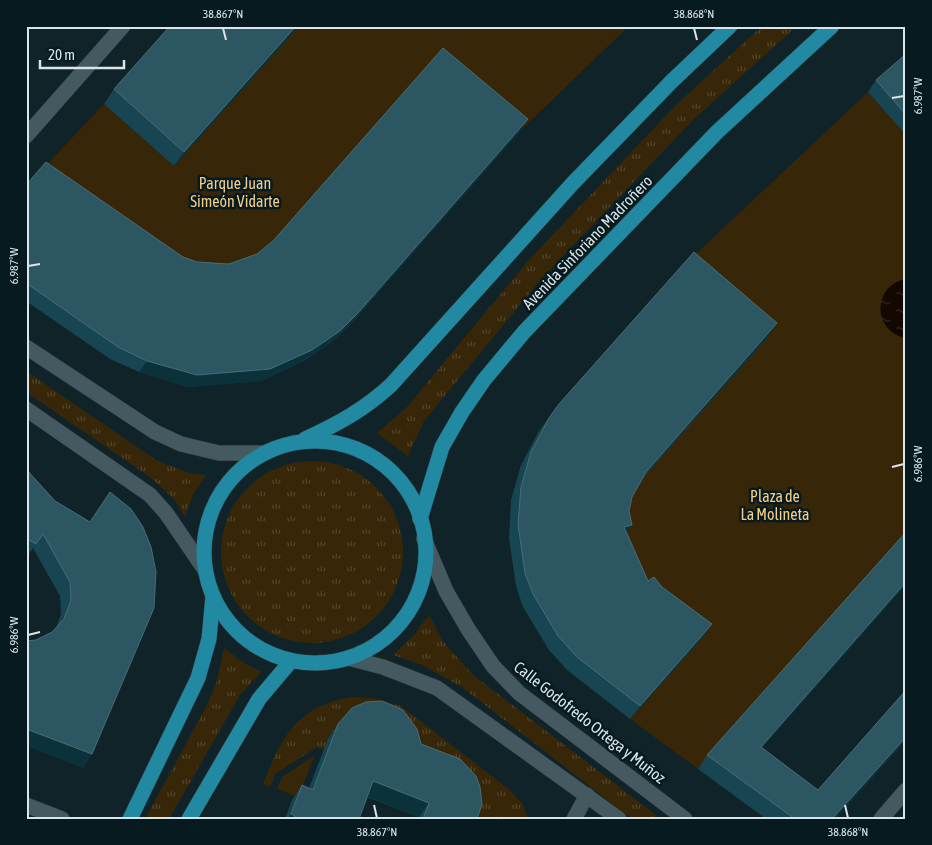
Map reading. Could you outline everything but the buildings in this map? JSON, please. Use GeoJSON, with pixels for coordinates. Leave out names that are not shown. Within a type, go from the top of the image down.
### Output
{"type":"FeatureCollection","features":[{"type":"Feature","properties":{"kind":"main road"},"geometry":{"type":"LineString","coordinates":[[297,442],[332,442],[365,453],[380,462],[399,480],[414,502],[424,539],[423,577],[409,611],[384,639],[366,651],[348,658],[329,662],[291,661],[273,655],[240,634],[227,620],[213,596],[205,570],[205,535],[216,502],[233,476],[265,453],[297,442],[345,420],[370,405],[391,385],[573,183],[672,81],[730,26]]}},
{"type":"Feature","properties":{"kind":"main road","name":"Avenida Sinforiano Madroñero"},"geometry":{"type":"LineString","coordinates":[[420,519],[442,447],[478,388],[513,346],[717,132],[832,26]]}},
{"type":"Feature","properties":{"kind":"main road"},"geometry":{"type":"LineString","coordinates":[[130,819],[198,678],[209,639],[213,596]]}},
{"type":"Feature","properties":{"kind":"main road"},"geometry":{"type":"LineString","coordinates":[[189,819],[259,699],[291,661]]}},
{"type":"Feature","properties":{"kind":"street"},"geometry":{"type":"LineString","coordinates":[[26,136],[123,26]]}},
{"type":"Feature","properties":{"kind":"street"},"geometry":{"type":"LineString","coordinates":[[26,347],[154,432],[181,444],[219,453],[265,453]]}},
{"type":"Feature","properties":{"kind":"street"},"geometry":{"type":"LineString","coordinates":[[26,409],[150,495],[180,531],[205,570]]}},
{"type":"Feature","properties":{"kind":"street","name":"Calle Godofredo Ortega y Muñoz"},"geometry":{"type":"LineString","coordinates":[[424,539],[446,591],[493,666],[519,692],[685,819]]}},
{"type":"Feature","properties":{"kind":"street"},"geometry":{"type":"LineString","coordinates":[[348,658],[383,667],[437,688],[619,819]]}},
{"type":"Feature","properties":{"kind":"street"},"geometry":{"type":"LineString","coordinates":[[881,819],[906,790]]}},
{"type":"Feature","properties":{"kind":"street"},"geometry":{"type":"LineString","coordinates":[[574,819],[587,795]]}},
{"type":"Feature","properties":{"kind":"street"},"geometry":{"type":"LineString","coordinates":[[26,805],[62,819]]}},
{"type":"Feature","properties":{"kind":"green space","name":"Parque Juan Simeón Vidarte"},"geometry":{"type":"Polygon","coordinates":[[[299,26],[629,26],[520,131],[211,276],[38,174],[104,104],[174,166],[299,26]]]}},
{"type":"Feature","properties":{"kind":"green space"},"geometry":{"type":"Polygon","coordinates":[[[762,26],[797,26],[692,121],[543,277],[424,421],[408,456],[377,433],[407,407],[528,261],[677,104],[762,26]]]}},
{"type":"Feature","properties":{"kind":"green space","name":"Plaza de La Molineta"},"geometry":{"type":"Polygon","coordinates":[[[868,92],[906,135],[906,535],[698,769],[630,719],[653,601],[623,538],[684,265],[868,92]]]}},
{"type":"Feature","properties":{"kind":"green space"},"geometry":{"type":"Polygon","coordinates":[[[26,371],[156,460],[189,473],[206,475],[193,495],[185,517],[175,500],[150,477],[26,392],[26,371]]]}},
{"type":"Feature","properties":{"kind":"green space"},"geometry":{"type":"Polygon","coordinates":[[[312,461],[330,463],[347,468],[376,488],[396,517],[401,534],[403,552],[401,570],[396,587],[376,616],[347,636],[330,641],[312,643],[294,641],[277,636],[248,616],[228,587],[223,570],[221,552],[223,534],[228,517],[248,488],[277,468],[294,463],[312,461]]]}},
{"type":"Feature","properties":{"kind":"green space"},"geometry":{"type":"Polygon","coordinates":[[[429,615],[442,640],[472,674],[661,819],[632,819],[462,687],[422,665],[393,655],[413,636],[429,615]]]}},
{"type":"Feature","properties":{"kind":"green space"},"geometry":{"type":"Polygon","coordinates":[[[224,648],[241,661],[261,672],[240,695],[169,819],[145,819],[206,707],[217,681],[224,648]]]}},
{"type":"Feature","properties":{"kind":"green space"},"geometry":{"type":"Polygon","coordinates":[[[352,697],[374,698],[401,706],[510,790],[523,805],[528,819],[472,819],[336,727],[328,739],[324,750],[317,747],[275,774],[270,787],[263,784],[277,751],[294,726],[318,708],[333,701],[352,697]]]}},
{"type":"Feature","properties":{"kind":"green space"},"geometry":{"type":"Polygon","coordinates":[[[315,755],[298,797],[277,789],[282,777],[315,755]]]}},
{"type":"Feature","properties":{"kind":"water"},"geometry":{"type":"Polygon","coordinates":[[[906,279],[906,338],[895,334],[887,327],[882,318],[881,308],[882,299],[887,290],[895,283],[906,279]]]}}]}
